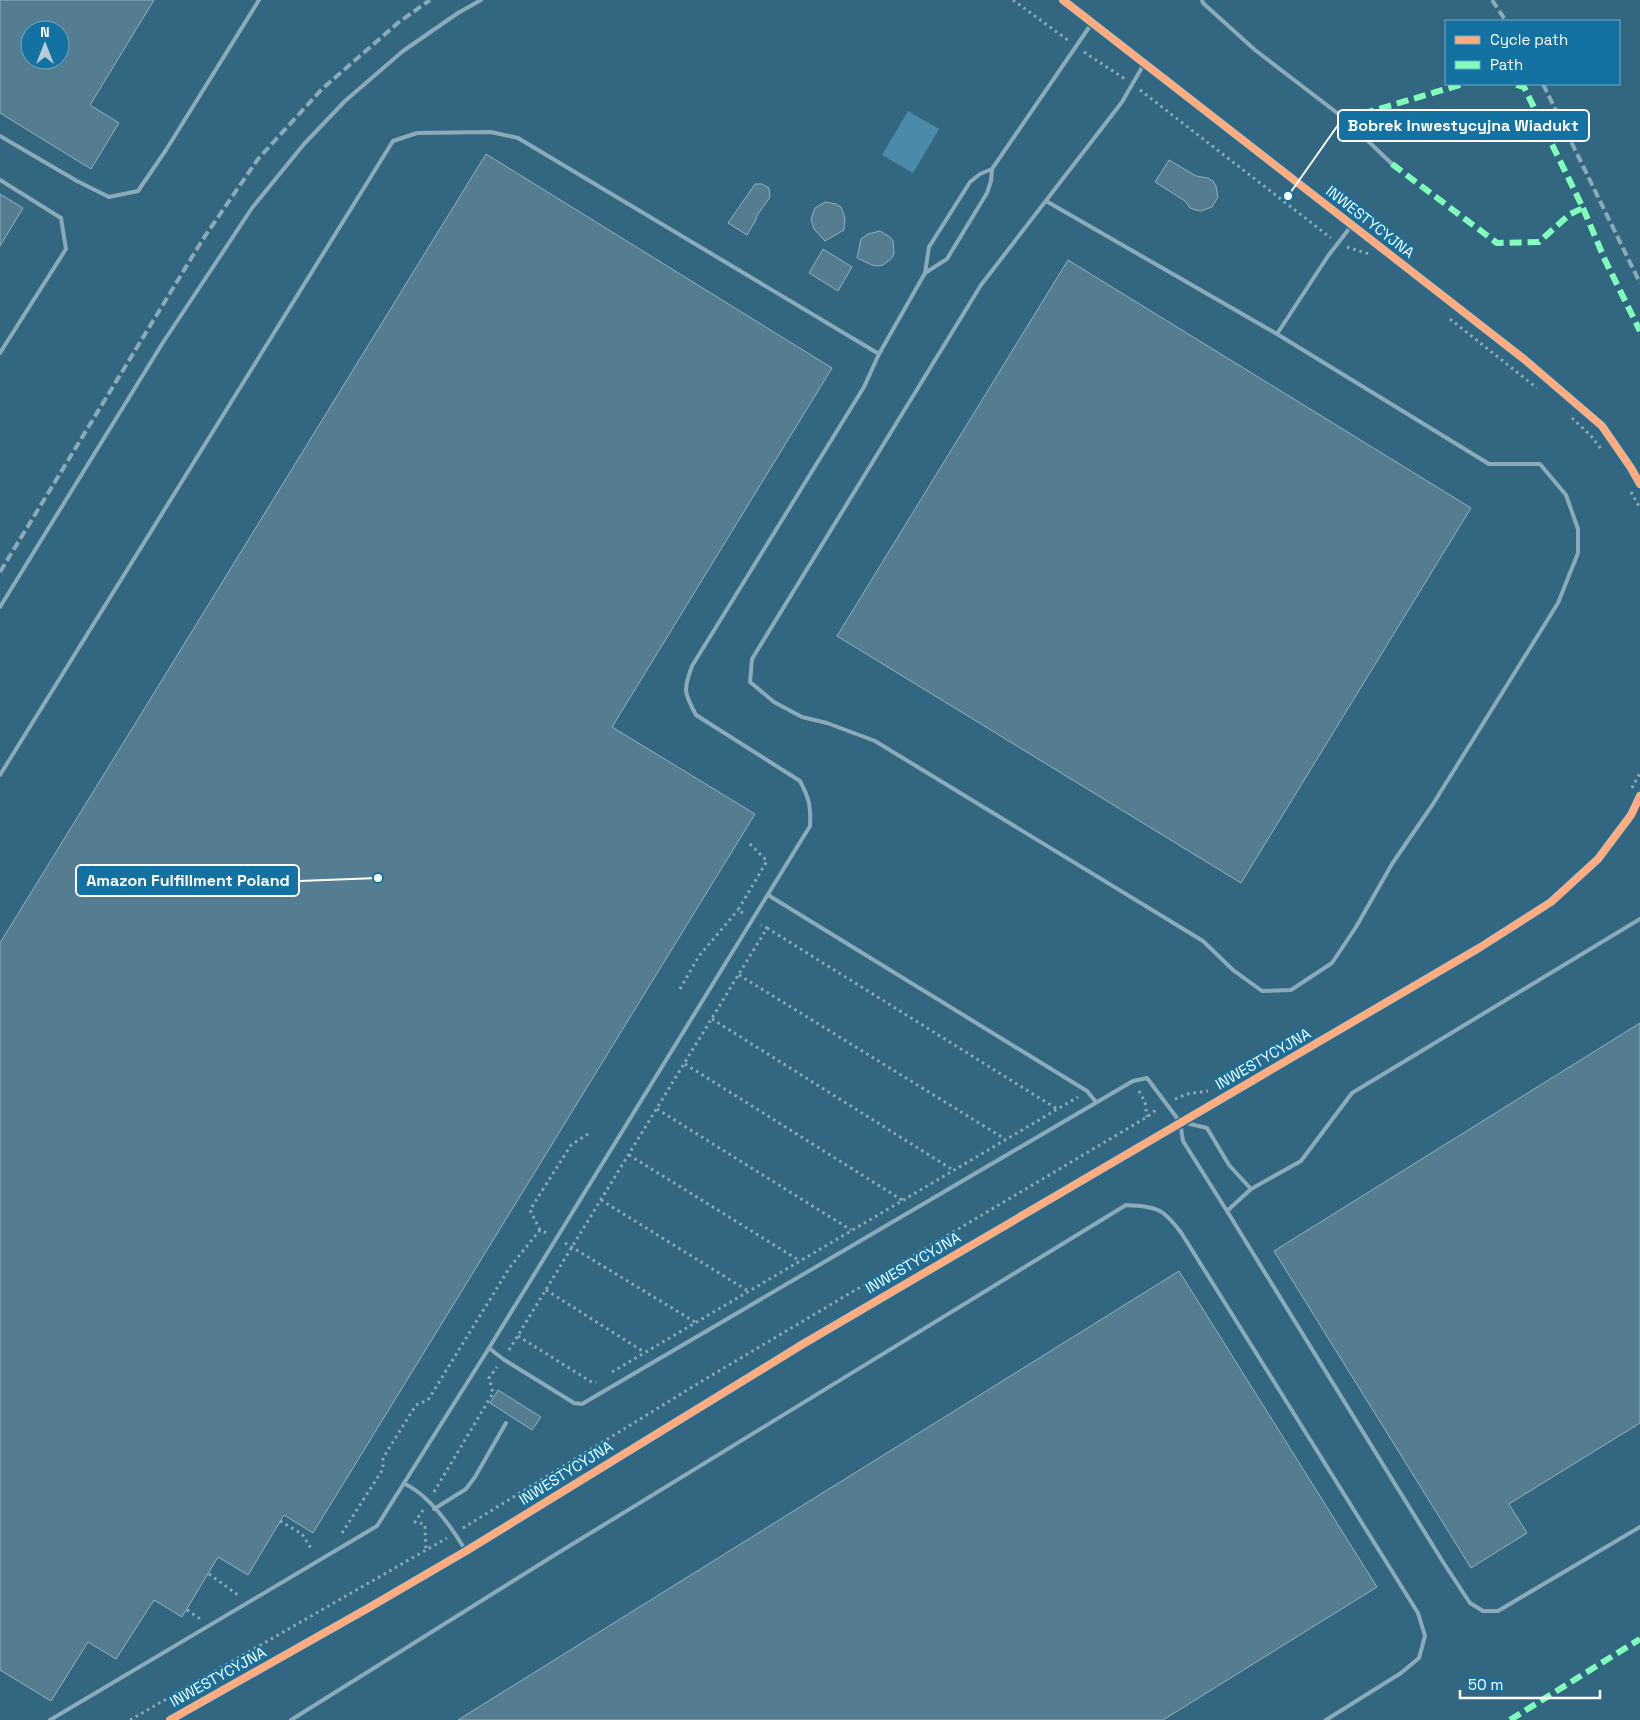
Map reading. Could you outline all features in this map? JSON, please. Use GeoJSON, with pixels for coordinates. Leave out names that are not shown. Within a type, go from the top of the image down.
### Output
{"type":"FeatureCollection","features":[{"type":"Feature","properties":{"kind":"street","name":"INWESTYCYJNA"},"geometry":{"type":"LineString","coordinates":[[1062,0],[1524,359],[1602,426],[1640,484]]}},
{"type":"Feature","properties":{"kind":"street","name":"INWESTYCYJNA"},"geometry":{"type":"LineString","coordinates":[[170,1720],[466,1551],[803,1344],[1180,1122],[1306,1051],[1446,968],[1551,902],[1598,859],[1631,815],[1640,796]]}},
{"type":"Feature","properties":{"kind":"lane"},"geometry":{"type":"LineString","coordinates":[[0,136],[77,182],[109,197],[138,191],[166,150],[259,0]]}},
{"type":"Feature","properties":{"kind":"lane"},"geometry":{"type":"LineString","coordinates":[[0,607],[162,344],[252,208],[304,144],[345,101],[403,51],[458,13],[481,0]]}},
{"type":"Feature","properties":{"kind":"lane"},"geometry":{"type":"LineString","coordinates":[[1202,0],[1255,50],[1345,119],[1392,164]]}},
{"type":"Feature","properties":{"kind":"lane"},"geometry":{"type":"LineString","coordinates":[[925,273],[947,259],[987,193],[992,169],[1092,23]]}},
{"type":"Feature","properties":{"kind":"lane"},"geometry":{"type":"LineString","coordinates":[[1046,201],[1277,334],[1489,464],[1540,464],[1566,495],[1578,529],[1578,553],[1558,603],[1432,804],[1392,864],[1356,927],[1332,963],[1291,990],[1262,991],[1234,970],[1204,942],[875,741],[827,723],[802,717],[774,702],[750,682],[752,659],[981,285],[1122,102],[1144,64]]}},
{"type":"Feature","properties":{"kind":"lane"},"geometry":{"type":"LineString","coordinates":[[0,775],[393,141],[417,132],[491,132],[518,138],[879,354]]}},
{"type":"Feature","properties":{"kind":"lane"},"geometry":{"type":"LineString","coordinates":[[50,1720],[377,1526],[405,1484],[810,826],[811,811],[808,797],[800,781],[696,714],[687,699],[684,685],[692,666],[864,387],[879,354],[925,273],[929,247],[970,182],[980,174],[992,169]]}},
{"type":"Feature","properties":{"kind":"lane"},"geometry":{"type":"LineString","coordinates":[[0,180],[61,218],[66,249],[0,353]]}},
{"type":"Feature","properties":{"kind":"lane"},"geometry":{"type":"LineString","coordinates":[[1277,334],[1328,256],[1352,225]]}},
{"type":"Feature","properties":{"kind":"lane"},"geometry":{"type":"LineString","coordinates":[[768,895],[1087,1091],[1096,1102]]}},
{"type":"Feature","properties":{"kind":"lane"},"geometry":{"type":"LineString","coordinates":[[1227,1212],[1251,1189],[1301,1161],[1352,1093],[1640,919]]}},
{"type":"Feature","properties":{"kind":"lane"},"geometry":{"type":"LineString","coordinates":[[489,1348],[503,1359],[574,1403],[582,1404],[1133,1080],[1147,1078],[1180,1122],[1183,1141],[1214,1188],[1227,1212],[1470,1603],[1483,1611],[1498,1611],[1640,1527]]}},
{"type":"Feature","properties":{"kind":"lane"},"geometry":{"type":"LineString","coordinates":[[1180,1122],[1207,1128],[1229,1165],[1251,1189]]}},
{"type":"Feature","properties":{"kind":"lane"},"geometry":{"type":"LineString","coordinates":[[291,1720],[562,1551],[1126,1205],[1151,1206],[1169,1217],[1182,1234],[1418,1613],[1425,1636],[1419,1658],[1401,1674],[1326,1720]]}},
{"type":"Feature","properties":{"kind":"lane"},"geometry":{"type":"LineString","coordinates":[[434,1509],[466,1489],[475,1477],[506,1422]]}},
{"type":"Feature","properties":{"kind":"lane"},"geometry":{"type":"LineString","coordinates":[[405,1484],[415,1489],[434,1509],[455,1533],[466,1551]]}},
{"type":"Feature","properties":{"kind":"path"},"geometry":{"type":"LineString","coordinates":[[1631,790],[1640,773]]}},
{"type":"Feature","properties":{"kind":"path"},"geometry":{"type":"LineString","coordinates":[[680,989],[699,956],[738,910],[767,861],[749,843]]}},
{"type":"Feature","properties":{"kind":"path"},"geometry":{"type":"LineString","coordinates":[[738,910],[1057,1109]]}},
{"type":"Feature","properties":{"kind":"path"},"geometry":{"type":"LineString","coordinates":[[426,1550],[424,1524],[415,1522],[493,1393],[489,1378],[518,1336],[767,928]]}},
{"type":"Feature","properties":{"kind":"path"},"geometry":{"type":"LineString","coordinates":[[739,974],[1005,1139]]}},
{"type":"Feature","properties":{"kind":"path"},"geometry":{"type":"LineString","coordinates":[[712,1019],[953,1170]]}},
{"type":"Feature","properties":{"kind":"path"},"geometry":{"type":"LineString","coordinates":[[685,1064],[902,1200]]}},
{"type":"Feature","properties":{"kind":"path"},"geometry":{"type":"LineString","coordinates":[[130,1720],[455,1533],[702,1381],[1147,1117],[1164,1103],[1187,1094],[1206,1092],[1214,1088]]}},
{"type":"Feature","properties":{"kind":"path"},"geometry":{"type":"LineString","coordinates":[[1145,1102],[1147,1117]]}},
{"type":"Feature","properties":{"kind":"path"},"geometry":{"type":"LineString","coordinates":[[657,1109],[851,1230]]}},
{"type":"Feature","properties":{"kind":"path"},"geometry":{"type":"LineString","coordinates":[[540,1230],[530,1210],[571,1145],[591,1132]]}},
{"type":"Feature","properties":{"kind":"path"},"geometry":{"type":"LineString","coordinates":[[629,1155],[800,1261]]}},
{"type":"Feature","properties":{"kind":"path"},"geometry":{"type":"LineString","coordinates":[[601,1200],[748,1291]]}},
{"type":"Feature","properties":{"kind":"path"},"geometry":{"type":"LineString","coordinates":[[546,1290],[644,1352]]}},
{"type":"Feature","properties":{"kind":"path"},"geometry":{"type":"LineString","coordinates":[[518,1336],[593,1383]]}},
{"type":"Feature","properties":{"kind":"path"},"geometry":{"type":"LineString","coordinates":[[280,1521],[302,1534],[312,1550]]}},
{"type":"Feature","properties":{"kind":"path"},"geometry":{"type":"LineString","coordinates":[[208,1574],[238,1595]]}},
{"type":"Feature","properties":{"kind":"water"},"geometry":{"type":"Polygon","coordinates":[[[908,111],[939,129],[913,173],[882,155],[908,111]]]}},
{"type":"Feature","properties":{"kind":"building"},"geometry":{"type":"Polygon","coordinates":[[[0,0],[154,0],[90,105],[119,123],[91,169],[0,113],[0,0]]]}},
{"type":"Feature","properties":{"kind":"building"},"geometry":{"type":"Polygon","coordinates":[[[486,154],[832,368],[612,727],[755,814],[313,1533],[284,1515],[248,1575],[218,1557],[182,1617],[154,1600],[116,1659],[88,1642],[51,1701],[0,1670],[0,943],[486,154]]]}},
{"type":"Feature","properties":{"kind":"building"},"geometry":{"type":"Polygon","coordinates":[[[1169,160],[1196,176],[1213,181],[1218,197],[1212,207],[1201,211],[1190,208],[1185,201],[1155,182],[1169,160]]]}},
{"type":"Feature","properties":{"kind":"building"},"geometry":{"type":"Polygon","coordinates":[[[755,184],[762,184],[769,188],[770,197],[756,217],[747,235],[728,223],[755,184]]]}},
{"type":"Feature","properties":{"kind":"building"},"geometry":{"type":"Polygon","coordinates":[[[0,194],[23,208],[0,246],[0,194]]]}},
{"type":"Feature","properties":{"kind":"building"},"geometry":{"type":"Polygon","coordinates":[[[825,202],[841,207],[845,218],[844,230],[825,241],[814,229],[811,219],[815,208],[825,202]]]}},
{"type":"Feature","properties":{"kind":"building"},"geometry":{"type":"Polygon","coordinates":[[[880,231],[893,241],[894,253],[892,258],[883,265],[878,266],[857,258],[861,239],[868,234],[880,231]]]}},
{"type":"Feature","properties":{"kind":"building"},"geometry":{"type":"Polygon","coordinates":[[[823,249],[852,267],[838,291],[809,273],[823,249]]]}},
{"type":"Feature","properties":{"kind":"building"},"geometry":{"type":"Polygon","coordinates":[[[1068,260],[1471,508],[1241,883],[837,636],[1068,260]]]}},
{"type":"Feature","properties":{"kind":"building"},"geometry":{"type":"Polygon","coordinates":[[[1640,1023],[1640,1423],[1509,1504],[1527,1533],[1471,1568],[1274,1251],[1640,1023]]]}},
{"type":"Feature","properties":{"kind":"building"},"geometry":{"type":"Polygon","coordinates":[[[1179,1271],[1377,1587],[1163,1720],[458,1720],[1179,1271]]]}},
{"type":"Feature","properties":{"kind":"building"},"geometry":{"type":"Polygon","coordinates":[[[498,1390],[541,1417],[532,1430],[490,1403],[498,1390]]]}},
{"type":"Feature","properties":{"kind":"railway"},"geometry":{"type":"LineString","coordinates":[[0,572],[203,239],[258,159],[322,89],[399,22],[430,0]]}},
{"type":"Feature","properties":{"kind":"railway"},"geometry":{"type":"LineString","coordinates":[[1492,0],[1505,20]]}},
{"type":"Feature","properties":{"kind":"railway"},"geometry":{"type":"LineString","coordinates":[[1543,85],[1640,283]]}},
{"type":"Feature","properties":{"kind":"marked path"},"geometry":{"type":"LineString","coordinates":[[1345,119],[1460,85]]}},
{"type":"Feature","properties":{"kind":"marked path"},"geometry":{"type":"LineString","coordinates":[[1392,164],[1497,243],[1539,242],[1570,214],[1583,208],[1524,87],[1517,85]]}},
{"type":"Feature","properties":{"kind":"marked path"},"geometry":{"type":"LineString","coordinates":[[1583,208],[1605,260],[1640,331]]}},
{"type":"Feature","properties":{"kind":"marked path"},"geometry":{"type":"LineString","coordinates":[[1510,1720],[1640,1639]]}},
{"type":"Feature","properties":{"kind":"cycle path"},"geometry":{"type":"LineString","coordinates":[[1063,0],[1524,359],[1602,426],[1640,484]]}},
{"type":"Feature","properties":{"kind":"cycle path"},"geometry":{"type":"LineString","coordinates":[[170,1720],[466,1551],[803,1344],[1479,948],[1551,902],[1598,859],[1631,815],[1640,796]]}},
{"type":"Feature","properties":{"kind":"place","name":"Bobrek Inwestycyjna Wiadukt"},"geometry":{"type":"Point","coordinates":[1288,196]}},
{"type":"Feature","properties":{"kind":"place","name":"Amazon Fulfillment Poland"},"geometry":{"type":"Point","coordinates":[378,878]}}]}
